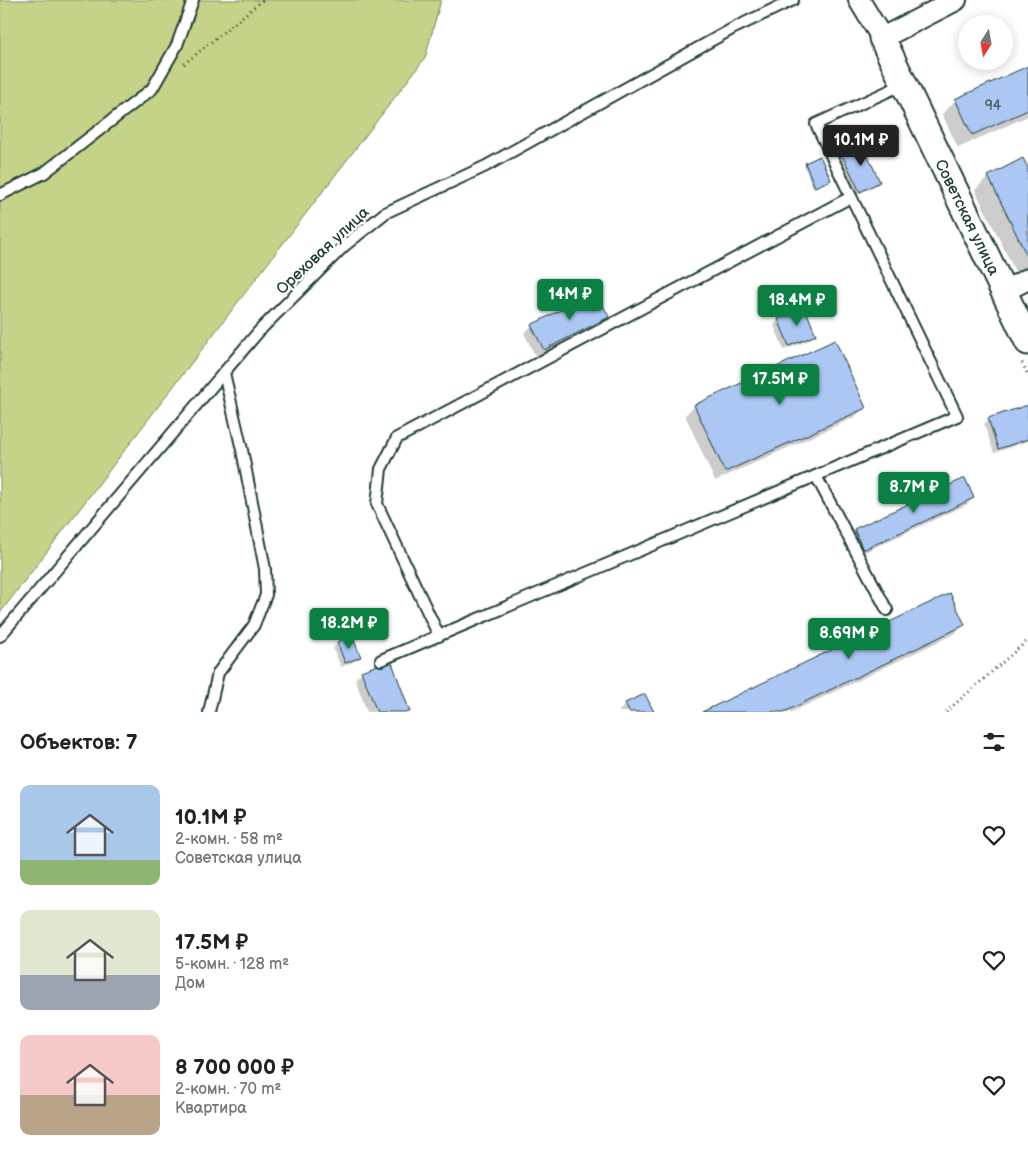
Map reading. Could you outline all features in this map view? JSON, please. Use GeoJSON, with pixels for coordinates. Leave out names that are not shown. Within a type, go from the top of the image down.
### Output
{"type":"FeatureCollection","features":[{"type":"Feature","properties":{"kind":"street"},"geometry":{"type":"LineString","coordinates":[[859,0],[882,38],[956,0]]}},
{"type":"Feature","properties":{"kind":"street","name":"Советская улица"},"geometry":{"type":"LineString","coordinates":[[882,38],[1028,342]]}},
{"type":"Feature","properties":{"kind":"street"},"geometry":{"type":"LineString","coordinates":[[1004,292],[1028,279]]}},
{"type":"Feature","properties":{"kind":"lane"},"geometry":{"type":"LineString","coordinates":[[0,195],[44,173],[152,89],[177,45],[193,0]]}},
{"type":"Feature","properties":{"kind":"lane","name":"Ореховая улица"},"geometry":{"type":"LineString","coordinates":[[0,636],[260,330],[344,246],[385,213],[486,166],[734,28],[792,0]]}},
{"type":"Feature","properties":{"kind":"lane"},"geometry":{"type":"LineString","coordinates":[[381,660],[957,416],[816,124],[904,84]]}},
{"type":"Feature","properties":{"kind":"lane"},"geometry":{"type":"LineString","coordinates":[[438,636],[377,504],[381,469],[397,438],[851,198]]}},
{"type":"Feature","properties":{"kind":"lane"},"geometry":{"type":"LineString","coordinates":[[209,712],[218,674],[254,625],[266,595],[265,569],[242,450],[224,373]]}},
{"type":"Feature","properties":{"kind":"lane"},"geometry":{"type":"LineString","coordinates":[[816,476],[887,610]]}},
{"type":"Feature","properties":{"kind":"path"},"geometry":{"type":"LineString","coordinates":[[181,66],[263,0]]}},
{"type":"Feature","properties":{"kind":"path"},"geometry":{"type":"LineString","coordinates":[[946,712],[1028,640]]}},
{"type":"Feature","properties":{"kind":"green space"},"geometry":{"type":"Polygon","coordinates":[[[0,0],[441,0],[425,58],[0,613],[0,0]]]}},
{"type":"Feature","properties":{"kind":"building"},"geometry":{"type":"Polygon","coordinates":[[[1028,66],[1028,110],[972,135],[955,99],[1028,66]]]}},
{"type":"Feature","properties":{"kind":"building"},"geometry":{"type":"Polygon","coordinates":[[[862,143],[880,182],[860,192],[841,153],[862,143]]]}},
{"type":"Feature","properties":{"kind":"building"},"geometry":{"type":"Polygon","coordinates":[[[820,156],[831,180],[815,187],[805,163],[820,156]]]}},
{"type":"Feature","properties":{"kind":"building"},"geometry":{"type":"Polygon","coordinates":[[[1023,158],[1028,168],[1028,258],[988,176],[1023,158]]]}},
{"type":"Feature","properties":{"kind":"building"},"geometry":{"type":"Polygon","coordinates":[[[596,292],[609,317],[544,350],[531,325],[596,292]]]}},
{"type":"Feature","properties":{"kind":"building"},"geometry":{"type":"Polygon","coordinates":[[[805,308],[816,335],[789,346],[778,319],[805,308]]]}},
{"type":"Feature","properties":{"kind":"building"},"geometry":{"type":"Polygon","coordinates":[[[835,340],[866,408],[725,472],[694,405],[835,340]]]}},
{"type":"Feature","properties":{"kind":"building"},"geometry":{"type":"Polygon","coordinates":[[[1028,405],[1028,439],[998,449],[988,418],[1028,405]]]}},
{"type":"Feature","properties":{"kind":"building"},"geometry":{"type":"Polygon","coordinates":[[[965,478],[974,498],[863,550],[854,529],[965,478]]]}},
{"type":"Feature","properties":{"kind":"building"},"geometry":{"type":"Polygon","coordinates":[[[950,593],[965,625],[784,712],[702,712],[950,593]]]}},
{"type":"Feature","properties":{"kind":"building"},"geometry":{"type":"Polygon","coordinates":[[[352,636],[361,657],[345,663],[337,642],[352,636]]]}},
{"type":"Feature","properties":{"kind":"building"},"geometry":{"type":"Polygon","coordinates":[[[391,660],[410,712],[377,712],[361,671],[391,660]]]}},
{"type":"Feature","properties":{"kind":"building"},"geometry":{"type":"Polygon","coordinates":[[[645,694],[654,712],[629,712],[625,703],[645,694]]]}}]}
